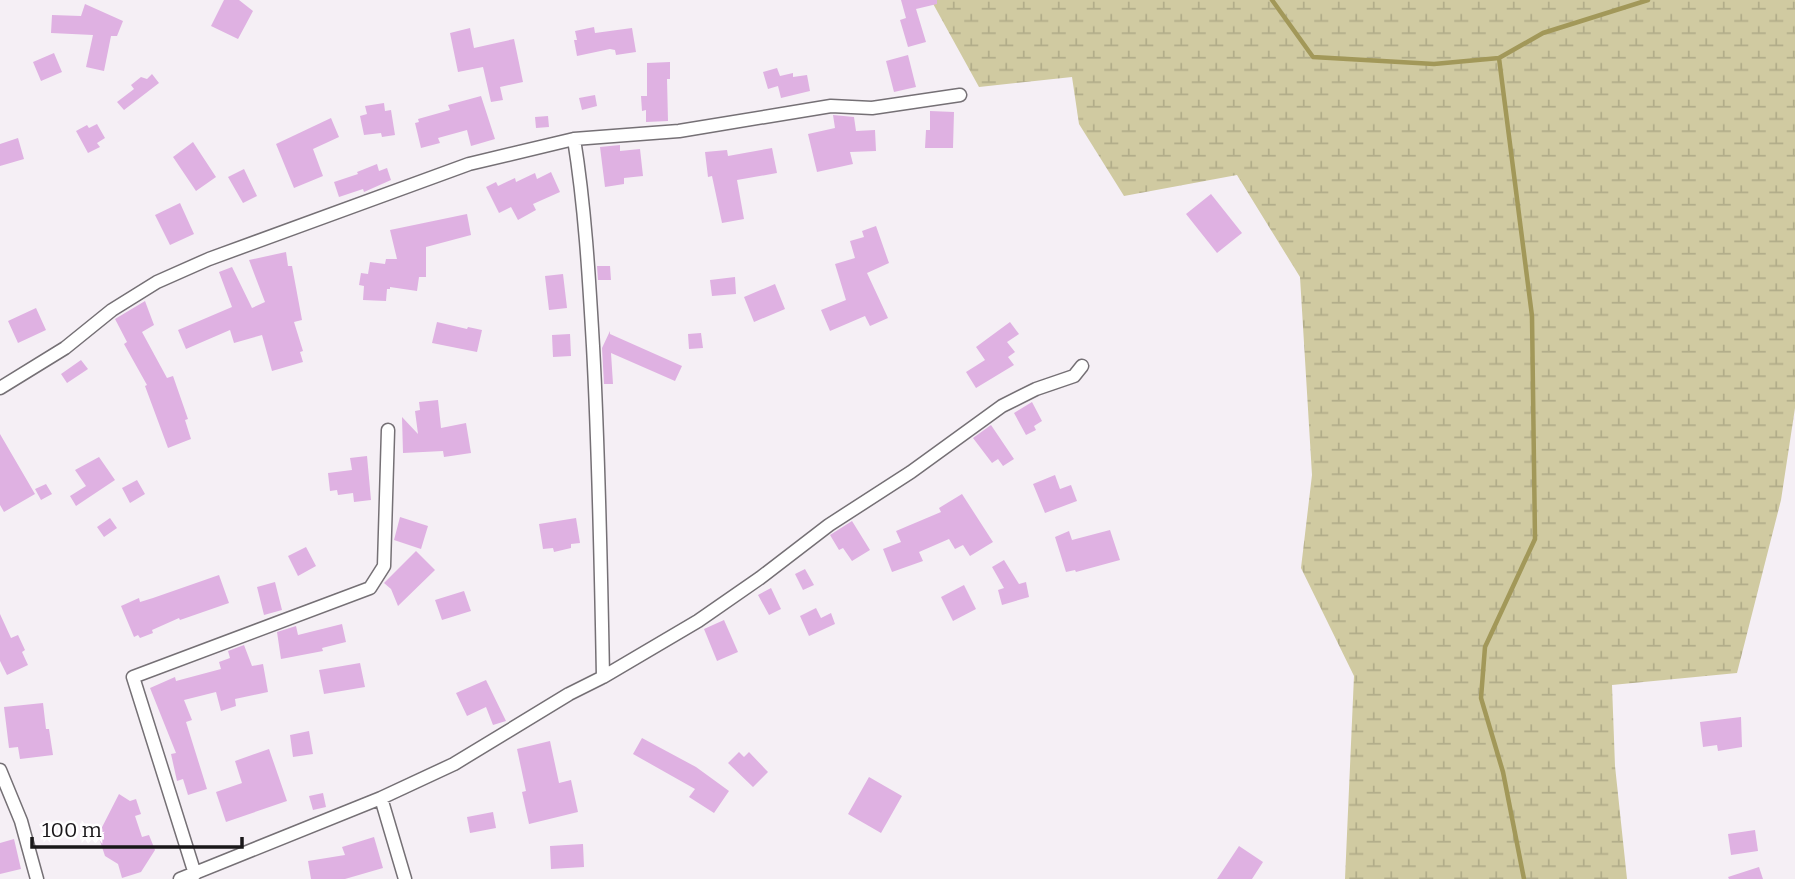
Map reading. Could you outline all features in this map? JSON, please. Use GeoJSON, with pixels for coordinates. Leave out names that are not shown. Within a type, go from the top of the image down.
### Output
{"type":"FeatureCollection","features":[{"type":"Feature","properties":{"kind":"street"},"geometry":{"type":"LineString","coordinates":[[0,388],[65,348],[112,310],[157,282],[188,268],[469,164],[573,139],[679,131],[831,106],[872,108],[960,95]]}},
{"type":"Feature","properties":{"kind":"street"},"geometry":{"type":"LineString","coordinates":[[573,139],[581,183],[598,439],[603,677]]}},
{"type":"Feature","properties":{"kind":"street"},"geometry":{"type":"LineString","coordinates":[[180,879],[381,798],[454,764],[569,694],[698,621],[761,578],[829,525],[911,472],[1002,406],[1037,389],[1074,376],[1082,366]]}},
{"type":"Feature","properties":{"kind":"street"},"geometry":{"type":"LineString","coordinates":[[195,874],[133,677],[370,588],[384,566],[388,430]]}},
{"type":"Feature","properties":{"kind":"street"},"geometry":{"type":"LineString","coordinates":[[0,770],[21,821],[37,879]]}},
{"type":"Feature","properties":{"kind":"street"},"geometry":{"type":"LineString","coordinates":[[381,798],[405,879]]}},
{"type":"Feature","properties":{"kind":"green space"},"geometry":{"type":"Polygon","coordinates":[[[931,0],[1795,0],[1795,408],[1781,500],[1737,673],[1612,685],[1615,766],[1627,879],[1345,879],[1354,676],[1301,568],[1312,475],[1300,277],[1237,175],[1124,196],[1079,124],[1072,77],[979,87],[931,0]]]}},
{"type":"Feature","properties":{"kind":"building"},"geometry":{"type":"Polygon","coordinates":[[[224,0],[239,0],[253,11],[238,39],[211,26],[224,0]]]}},
{"type":"Feature","properties":{"kind":"building"},"geometry":{"type":"Polygon","coordinates":[[[901,0],[937,0],[937,4],[916,9],[926,42],[908,47],[900,20],[906,18],[901,0]]]}},
{"type":"Feature","properties":{"kind":"building"},"geometry":{"type":"Polygon","coordinates":[[[85,4],[123,21],[117,36],[111,36],[104,71],[86,67],[93,35],[51,33],[52,15],[81,16],[85,4]]]}},
{"type":"Feature","properties":{"kind":"building"},"geometry":{"type":"Polygon","coordinates":[[[594,27],[595,33],[632,28],[636,52],[616,55],[615,50],[610,49],[577,56],[575,31],[594,27]]]}},
{"type":"Feature","properties":{"kind":"building"},"geometry":{"type":"Polygon","coordinates":[[[470,28],[474,48],[514,39],[523,82],[500,87],[503,100],[491,102],[483,67],[458,72],[450,33],[470,28]]]}},
{"type":"Feature","properties":{"kind":"building"},"geometry":{"type":"Polygon","coordinates":[[[54,53],[62,72],[41,81],[33,62],[54,53]]]}},
{"type":"Feature","properties":{"kind":"building"},"geometry":{"type":"Polygon","coordinates":[[[908,55],[916,87],[894,92],[886,61],[908,55]]]}},
{"type":"Feature","properties":{"kind":"building"},"geometry":{"type":"Polygon","coordinates":[[[670,62],[670,79],[667,79],[668,121],[646,122],[646,110],[642,111],[641,96],[647,96],[647,63],[670,62]]]}},
{"type":"Feature","properties":{"kind":"building"},"geometry":{"type":"Polygon","coordinates":[[[777,68],[780,76],[793,73],[793,77],[807,75],[810,91],[781,98],[778,86],[768,89],[763,72],[777,68]]]}},
{"type":"Feature","properties":{"kind":"building"},"geometry":{"type":"Polygon","coordinates":[[[152,74],[159,83],[124,110],[117,102],[134,89],[131,85],[141,77],[147,79],[152,74]]]}},
{"type":"Feature","properties":{"kind":"building"},"geometry":{"type":"Polygon","coordinates":[[[595,95],[597,106],[582,110],[579,98],[595,95]]]}},
{"type":"Feature","properties":{"kind":"building"},"geometry":{"type":"Polygon","coordinates":[[[481,96],[495,139],[471,146],[467,130],[438,138],[440,143],[421,148],[415,123],[419,122],[418,119],[450,110],[448,105],[481,96]]]}},
{"type":"Feature","properties":{"kind":"building"},"geometry":{"type":"Polygon","coordinates":[[[384,103],[385,111],[391,110],[395,135],[364,135],[360,116],[367,114],[365,106],[384,103]]]}},
{"type":"Feature","properties":{"kind":"building"},"geometry":{"type":"Polygon","coordinates":[[[930,111],[954,112],[953,148],[925,148],[926,130],[930,130],[930,111]]]}},
{"type":"Feature","properties":{"kind":"building"},"geometry":{"type":"Polygon","coordinates":[[[833,115],[854,117],[856,131],[875,130],[876,151],[850,152],[853,164],[817,172],[808,134],[835,128],[833,115]]]}},
{"type":"Feature","properties":{"kind":"building"},"geometry":{"type":"Polygon","coordinates":[[[548,116],[549,127],[536,128],[535,117],[548,116]]]}},
{"type":"Feature","properties":{"kind":"building"},"geometry":{"type":"Polygon","coordinates":[[[331,118],[339,137],[313,149],[323,176],[294,188],[276,144],[331,118]]]}},
{"type":"Feature","properties":{"kind":"building"},"geometry":{"type":"Polygon","coordinates":[[[97,124],[105,138],[97,143],[100,147],[88,153],[76,131],[87,125],[89,128],[97,124]]]}},
{"type":"Feature","properties":{"kind":"building"},"geometry":{"type":"Polygon","coordinates":[[[18,138],[24,159],[0,166],[0,144],[18,138]]]}},
{"type":"Feature","properties":{"kind":"building"},"geometry":{"type":"Polygon","coordinates":[[[193,142],[216,177],[196,191],[173,157],[193,142]]]}},
{"type":"Feature","properties":{"kind":"building"},"geometry":{"type":"Polygon","coordinates":[[[620,145],[620,151],[640,149],[643,176],[624,178],[624,184],[605,187],[600,147],[620,145]]]}},
{"type":"Feature","properties":{"kind":"building"},"geometry":{"type":"Polygon","coordinates":[[[772,148],[777,173],[737,180],[744,219],[722,223],[712,176],[708,177],[705,152],[727,150],[728,156],[772,148]]]}},
{"type":"Feature","properties":{"kind":"building"},"geometry":{"type":"Polygon","coordinates":[[[377,164],[379,171],[387,168],[391,180],[364,192],[363,189],[339,197],[334,182],[377,164]]]}},
{"type":"Feature","properties":{"kind":"building"},"geometry":{"type":"Polygon","coordinates":[[[244,169],[257,196],[243,203],[228,177],[244,169]]]}},
{"type":"Feature","properties":{"kind":"building"},"geometry":{"type":"Polygon","coordinates":[[[551,172],[560,192],[533,204],[536,210],[518,220],[511,207],[499,213],[486,187],[496,182],[498,186],[515,178],[516,182],[535,173],[537,179],[551,172]]]}},
{"type":"Feature","properties":{"kind":"building"},"geometry":{"type":"Polygon","coordinates":[[[1211,194],[1242,233],[1217,253],[1186,214],[1211,194]]]}},
{"type":"Feature","properties":{"kind":"building"},"geometry":{"type":"Polygon","coordinates":[[[180,203],[194,234],[170,245],[155,215],[180,203]]]}},
{"type":"Feature","properties":{"kind":"building"},"geometry":{"type":"Polygon","coordinates":[[[467,214],[471,235],[426,247],[426,277],[419,277],[417,291],[390,287],[387,289],[386,301],[363,300],[364,286],[359,285],[361,273],[368,274],[370,262],[385,264],[386,259],[397,259],[390,230],[467,214]]]}},
{"type":"Feature","properties":{"kind":"building"},"geometry":{"type":"Polygon","coordinates":[[[876,226],[889,263],[867,273],[888,318],[870,326],[865,316],[830,331],[821,310],[846,300],[835,264],[855,258],[850,241],[864,237],[862,231],[876,226]]]}},
{"type":"Feature","properties":{"kind":"building"},"geometry":{"type":"Polygon","coordinates":[[[286,252],[288,266],[292,266],[302,320],[294,322],[303,351],[300,352],[303,362],[272,371],[262,335],[234,343],[230,330],[186,349],[178,330],[232,307],[219,272],[232,267],[252,308],[265,302],[249,260],[286,252]]]}},
{"type":"Feature","properties":{"kind":"building"},"geometry":{"type":"Polygon","coordinates":[[[597,266],[610,266],[611,280],[598,280],[597,266]]]}},
{"type":"Feature","properties":{"kind":"building"},"geometry":{"type":"Polygon","coordinates":[[[563,274],[567,308],[549,310],[545,276],[563,274]]]}},
{"type":"Feature","properties":{"kind":"building"},"geometry":{"type":"Polygon","coordinates":[[[735,277],[736,294],[712,296],[710,280],[735,277]]]}},
{"type":"Feature","properties":{"kind":"building"},"geometry":{"type":"Polygon","coordinates":[[[775,284],[785,309],[754,322],[744,297],[775,284]]]}},
{"type":"Feature","properties":{"kind":"building"},"geometry":{"type":"Polygon","coordinates":[[[145,301],[154,325],[142,332],[167,378],[173,376],[188,419],[185,420],[191,439],[168,448],[145,386],[147,385],[124,344],[127,342],[115,319],[145,301]]]}},
{"type":"Feature","properties":{"kind":"building"},"geometry":{"type":"Polygon","coordinates":[[[36,308],[46,330],[18,343],[8,321],[36,308]]]}},
{"type":"Feature","properties":{"kind":"building"},"geometry":{"type":"Polygon","coordinates":[[[437,322],[482,330],[477,352],[432,343],[437,322]]]}},
{"type":"Feature","properties":{"kind":"building"},"geometry":{"type":"Polygon","coordinates":[[[1010,322],[1019,334],[1007,342],[1015,352],[1008,357],[1014,365],[976,388],[966,372],[985,360],[976,347],[1010,322]]]}},
{"type":"Feature","properties":{"kind":"building"},"geometry":{"type":"Polygon","coordinates":[[[610,331],[610,334],[682,366],[675,381],[611,353],[613,384],[604,384],[602,348],[610,331]]]}},
{"type":"Feature","properties":{"kind":"building"},"geometry":{"type":"Polygon","coordinates":[[[701,333],[703,348],[689,349],[688,334],[701,333]]]}},
{"type":"Feature","properties":{"kind":"building"},"geometry":{"type":"Polygon","coordinates":[[[570,334],[571,356],[553,357],[552,335],[570,334]]]}},
{"type":"Feature","properties":{"kind":"building"},"geometry":{"type":"Polygon","coordinates":[[[81,360],[88,369],[67,383],[61,374],[81,360]]]}},
{"type":"Feature","properties":{"kind":"building"},"geometry":{"type":"Polygon","coordinates":[[[438,400],[441,428],[466,423],[471,453],[444,457],[443,451],[403,453],[402,417],[418,434],[415,411],[420,410],[419,402],[438,400]]]}},
{"type":"Feature","properties":{"kind":"building"},"geometry":{"type":"Polygon","coordinates":[[[1032,402],[1042,421],[1034,426],[1036,430],[1026,435],[1014,413],[1032,402]]]}},
{"type":"Feature","properties":{"kind":"building"},"geometry":{"type":"Polygon","coordinates":[[[991,425],[1014,459],[1003,466],[998,459],[992,463],[973,438],[991,425]]]}},
{"type":"Feature","properties":{"kind":"building"},"geometry":{"type":"Polygon","coordinates":[[[0,434],[35,494],[4,512],[0,505],[0,434]]]}},
{"type":"Feature","properties":{"kind":"building"},"geometry":{"type":"Polygon","coordinates":[[[367,456],[371,500],[354,502],[353,493],[338,495],[337,490],[330,491],[328,473],[352,470],[350,458],[367,456]]]}},
{"type":"Feature","properties":{"kind":"building"},"geometry":{"type":"Polygon","coordinates":[[[99,457],[115,480],[76,506],[70,496],[86,486],[75,470],[99,457]]]}},
{"type":"Feature","properties":{"kind":"building"},"geometry":{"type":"Polygon","coordinates":[[[1055,475],[1060,489],[1071,485],[1077,501],[1045,513],[1033,484],[1055,475]]]}},
{"type":"Feature","properties":{"kind":"building"},"geometry":{"type":"Polygon","coordinates":[[[137,480],[145,494],[130,503],[122,488],[137,480]]]}},
{"type":"Feature","properties":{"kind":"building"},"geometry":{"type":"Polygon","coordinates":[[[46,484],[52,494],[41,500],[35,489],[46,484]]]}},
{"type":"Feature","properties":{"kind":"building"},"geometry":{"type":"Polygon","coordinates":[[[962,494],[993,542],[970,556],[963,545],[955,549],[949,539],[919,552],[923,561],[892,572],[883,549],[901,542],[896,531],[941,512],[939,508],[962,494]]]}},
{"type":"Feature","properties":{"kind":"building"},"geometry":{"type":"Polygon","coordinates":[[[400,517],[428,526],[421,549],[394,540],[400,517]]]}},
{"type":"Feature","properties":{"kind":"building"},"geometry":{"type":"Polygon","coordinates":[[[110,518],[117,528],[104,537],[97,527],[110,518]]]}},
{"type":"Feature","properties":{"kind":"building"},"geometry":{"type":"Polygon","coordinates":[[[576,518],[580,543],[554,552],[553,548],[543,549],[539,524],[576,518]]]}},
{"type":"Feature","properties":{"kind":"building"},"geometry":{"type":"Polygon","coordinates":[[[852,521],[870,550],[852,561],[843,548],[839,550],[830,535],[852,521]]]}},
{"type":"Feature","properties":{"kind":"building"},"geometry":{"type":"Polygon","coordinates":[[[1110,530],[1120,560],[1076,572],[1066,572],[1055,537],[1069,531],[1072,540],[1110,530]]]}},
{"type":"Feature","properties":{"kind":"building"},"geometry":{"type":"Polygon","coordinates":[[[306,547],[316,566],[298,576],[288,556],[306,547]]]}},
{"type":"Feature","properties":{"kind":"building"},"geometry":{"type":"Polygon","coordinates":[[[416,551],[435,570],[398,606],[391,589],[384,583],[416,551]]]}},
{"type":"Feature","properties":{"kind":"building"},"geometry":{"type":"Polygon","coordinates":[[[1004,560],[1019,584],[1026,582],[1029,597],[1002,605],[998,590],[1004,588],[992,567],[1004,560]]]}},
{"type":"Feature","properties":{"kind":"building"},"geometry":{"type":"Polygon","coordinates":[[[805,569],[814,585],[803,590],[795,574],[805,569]]]}},
{"type":"Feature","properties":{"kind":"building"},"geometry":{"type":"Polygon","coordinates":[[[219,575],[229,603],[180,620],[179,618],[140,638],[138,635],[134,637],[121,606],[139,598],[140,602],[219,575]]]}},
{"type":"Feature","properties":{"kind":"building"},"geometry":{"type":"Polygon","coordinates":[[[275,582],[282,610],[264,615],[257,587],[275,582]]]}},
{"type":"Feature","properties":{"kind":"building"},"geometry":{"type":"Polygon","coordinates":[[[964,585],[976,609],[953,621],[941,597],[964,585]]]}},
{"type":"Feature","properties":{"kind":"building"},"geometry":{"type":"Polygon","coordinates":[[[771,588],[781,609],[769,615],[758,595],[771,588]]]}},
{"type":"Feature","properties":{"kind":"building"},"geometry":{"type":"Polygon","coordinates":[[[464,591],[471,611],[442,620],[435,600],[464,591]]]}},
{"type":"Feature","properties":{"kind":"building"},"geometry":{"type":"Polygon","coordinates":[[[816,608],[821,618],[831,613],[835,624],[809,636],[800,616],[816,608]]]}},
{"type":"Feature","properties":{"kind":"building"},"geometry":{"type":"Polygon","coordinates":[[[0,614],[11,638],[18,635],[28,665],[7,675],[0,661],[0,614]]]}},
{"type":"Feature","properties":{"kind":"building"},"geometry":{"type":"Polygon","coordinates":[[[724,620],[738,652],[717,661],[704,629],[724,620]]]}},
{"type":"Feature","properties":{"kind":"building"},"geometry":{"type":"Polygon","coordinates":[[[342,624],[346,642],[322,648],[323,651],[281,659],[277,632],[296,626],[298,635],[342,624]]]}},
{"type":"Feature","properties":{"kind":"building"},"geometry":{"type":"Polygon","coordinates":[[[244,645],[252,666],[263,664],[268,692],[235,699],[236,706],[221,711],[216,692],[184,700],[192,720],[186,722],[207,789],[188,795],[183,779],[177,781],[171,754],[176,753],[150,688],[175,677],[176,681],[221,669],[219,662],[230,658],[228,651],[244,645]]]}},
{"type":"Feature","properties":{"kind":"building"},"geometry":{"type":"Polygon","coordinates":[[[360,663],[365,687],[324,694],[319,670],[360,663]]]}},
{"type":"Feature","properties":{"kind":"building"},"geometry":{"type":"Polygon","coordinates":[[[486,680],[506,721],[493,725],[486,707],[467,716],[456,693],[486,680]]]}},
{"type":"Feature","properties":{"kind":"building"},"geometry":{"type":"Polygon","coordinates":[[[43,703],[53,755],[20,759],[18,747],[9,748],[4,707],[43,703]]]}},
{"type":"Feature","properties":{"kind":"building"},"geometry":{"type":"Polygon","coordinates":[[[1741,717],[1742,747],[1718,751],[1717,745],[1703,747],[1700,722],[1741,717]]]}},
{"type":"Feature","properties":{"kind":"building"},"geometry":{"type":"Polygon","coordinates":[[[309,731],[313,754],[293,757],[290,735],[309,731]]]}},
{"type":"Feature","properties":{"kind":"building"},"geometry":{"type":"Polygon","coordinates":[[[642,738],[696,767],[729,791],[714,813],[689,797],[695,789],[633,754],[642,738]]]}},
{"type":"Feature","properties":{"kind":"building"},"geometry":{"type":"Polygon","coordinates":[[[550,741],[559,783],[571,780],[578,812],[529,824],[522,792],[526,791],[517,749],[550,741]]]}},
{"type":"Feature","properties":{"kind":"building"},"geometry":{"type":"Polygon","coordinates":[[[269,749],[287,801],[226,822],[216,792],[242,783],[235,761],[269,749]]]}},
{"type":"Feature","properties":{"kind":"building"},"geometry":{"type":"Polygon","coordinates":[[[739,752],[744,757],[749,752],[768,772],[753,787],[728,763],[739,752]]]}},
{"type":"Feature","properties":{"kind":"building"},"geometry":{"type":"Polygon","coordinates":[[[869,777],[902,796],[881,833],[848,814],[869,777]]]}},
{"type":"Feature","properties":{"kind":"building"},"geometry":{"type":"Polygon","coordinates":[[[323,793],[326,807],[313,810],[309,796],[323,793]]]}},
{"type":"Feature","properties":{"kind":"building"},"geometry":{"type":"Polygon","coordinates":[[[119,794],[130,801],[136,799],[141,814],[135,816],[142,837],[149,835],[155,850],[141,872],[122,878],[118,864],[105,856],[98,835],[119,794]]]}},
{"type":"Feature","properties":{"kind":"building"},"geometry":{"type":"Polygon","coordinates":[[[493,812],[496,828],[470,833],[467,817],[493,812]]]}},
{"type":"Feature","properties":{"kind":"building"},"geometry":{"type":"Polygon","coordinates":[[[1755,830],[1758,851],[1731,855],[1728,834],[1755,830]]]}},
{"type":"Feature","properties":{"kind":"building"},"geometry":{"type":"Polygon","coordinates":[[[374,837],[383,868],[345,879],[311,879],[308,861],[345,855],[342,847],[374,837]]]}},
{"type":"Feature","properties":{"kind":"building"},"geometry":{"type":"Polygon","coordinates":[[[14,839],[21,869],[0,874],[0,843],[14,839]]]}},
{"type":"Feature","properties":{"kind":"building"},"geometry":{"type":"Polygon","coordinates":[[[583,844],[584,867],[551,869],[550,846],[583,844]]]}},
{"type":"Feature","properties":{"kind":"building"},"geometry":{"type":"Polygon","coordinates":[[[1239,846],[1263,862],[1252,879],[1217,879],[1239,846]]]}},
{"type":"Feature","properties":{"kind":"building"},"geometry":{"type":"Polygon","coordinates":[[[1759,867],[1763,879],[1728,877],[1759,867]]]}},
{"type":"Feature","properties":{"kind":"waterway"},"geometry":{"type":"LineString","coordinates":[[1272,0],[1313,57],[1434,64],[1499,58],[1543,33],[1648,0]]}},
{"type":"Feature","properties":{"kind":"waterway"},"geometry":{"type":"LineString","coordinates":[[1499,58],[1532,316],[1535,539],[1485,647],[1481,698],[1503,772],[1524,879]]}}]}
